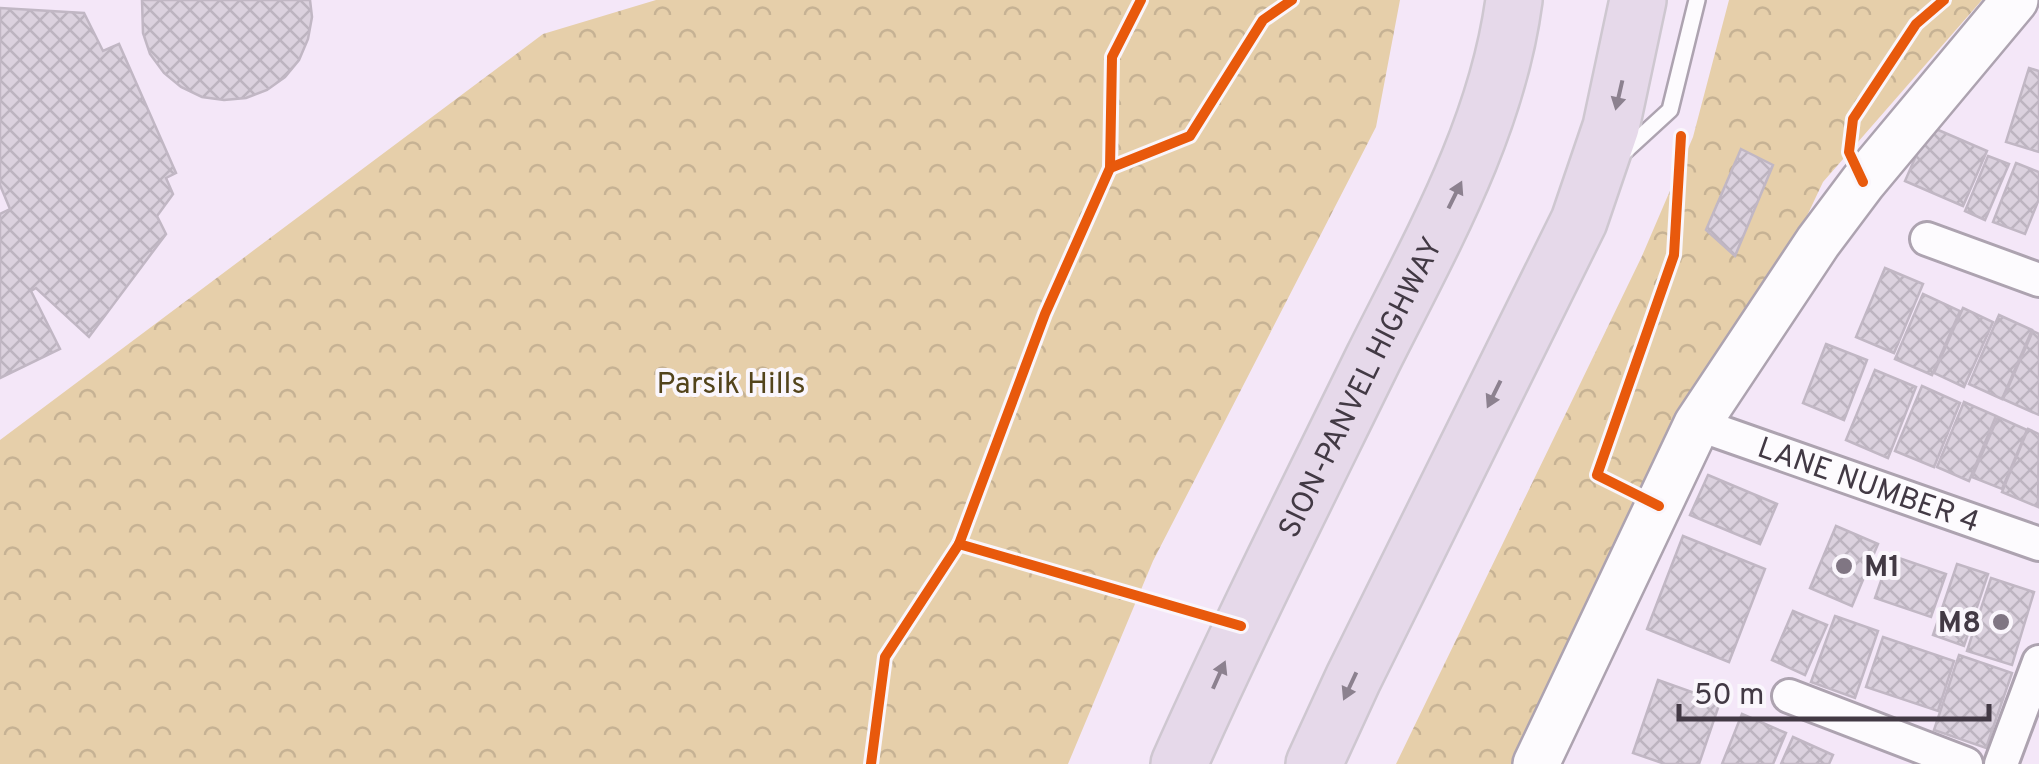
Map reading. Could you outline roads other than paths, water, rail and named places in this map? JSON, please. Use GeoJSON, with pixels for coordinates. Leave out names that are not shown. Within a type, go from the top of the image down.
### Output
{"type":"FeatureCollection","features":[{"type":"Feature","properties":{"kind":"highway","name":"SION-PANVEL HIGHWAY"},"geometry":{"type":"LineString","coordinates":[[1179,764],[1241,626],[1465,173],[1492,92],[1514,0]]}},
{"type":"Feature","properties":{"kind":"highway"},"geometry":{"type":"LineString","coordinates":[[1314,764],[1579,221],[1612,127],[1638,0]]}},
{"type":"Feature","properties":{"kind":"street"},"geometry":{"type":"LineString","coordinates":[[1536,764],[1698,424],[1818,242],[2019,0],[2039,7]]}},
{"type":"Feature","properties":{"kind":"street"},"geometry":{"type":"LineString","coordinates":[[1928,240],[2039,280]]}},
{"type":"Feature","properties":{"kind":"street","name":"LANE NUMBER 4"},"geometry":{"type":"LineString","coordinates":[[1698,424],[2039,544]]}},
{"type":"Feature","properties":{"kind":"street"},"geometry":{"type":"LineString","coordinates":[[2002,764],[2039,662]]}},
{"type":"Feature","properties":{"kind":"street"},"geometry":{"type":"LineString","coordinates":[[1789,696],[1966,764]]}},
{"type":"Feature","properties":{"kind":"lane"},"geometry":{"type":"LineString","coordinates":[[1594,180],[1670,110],[1697,0]]}},
{"type":"Feature","properties":{"kind":"place","name":"M1"},"geometry":{"type":"Point","coordinates":[1844,566]}},
{"type":"Feature","properties":{"kind":"place","name":"M8"},"geometry":{"type":"Point","coordinates":[2001,622]}},
{"type":"Feature","properties":{"kind":"park label","name":"Parsik Hills"},"geometry":{"type":"Point","coordinates":[731,383]}}]}
